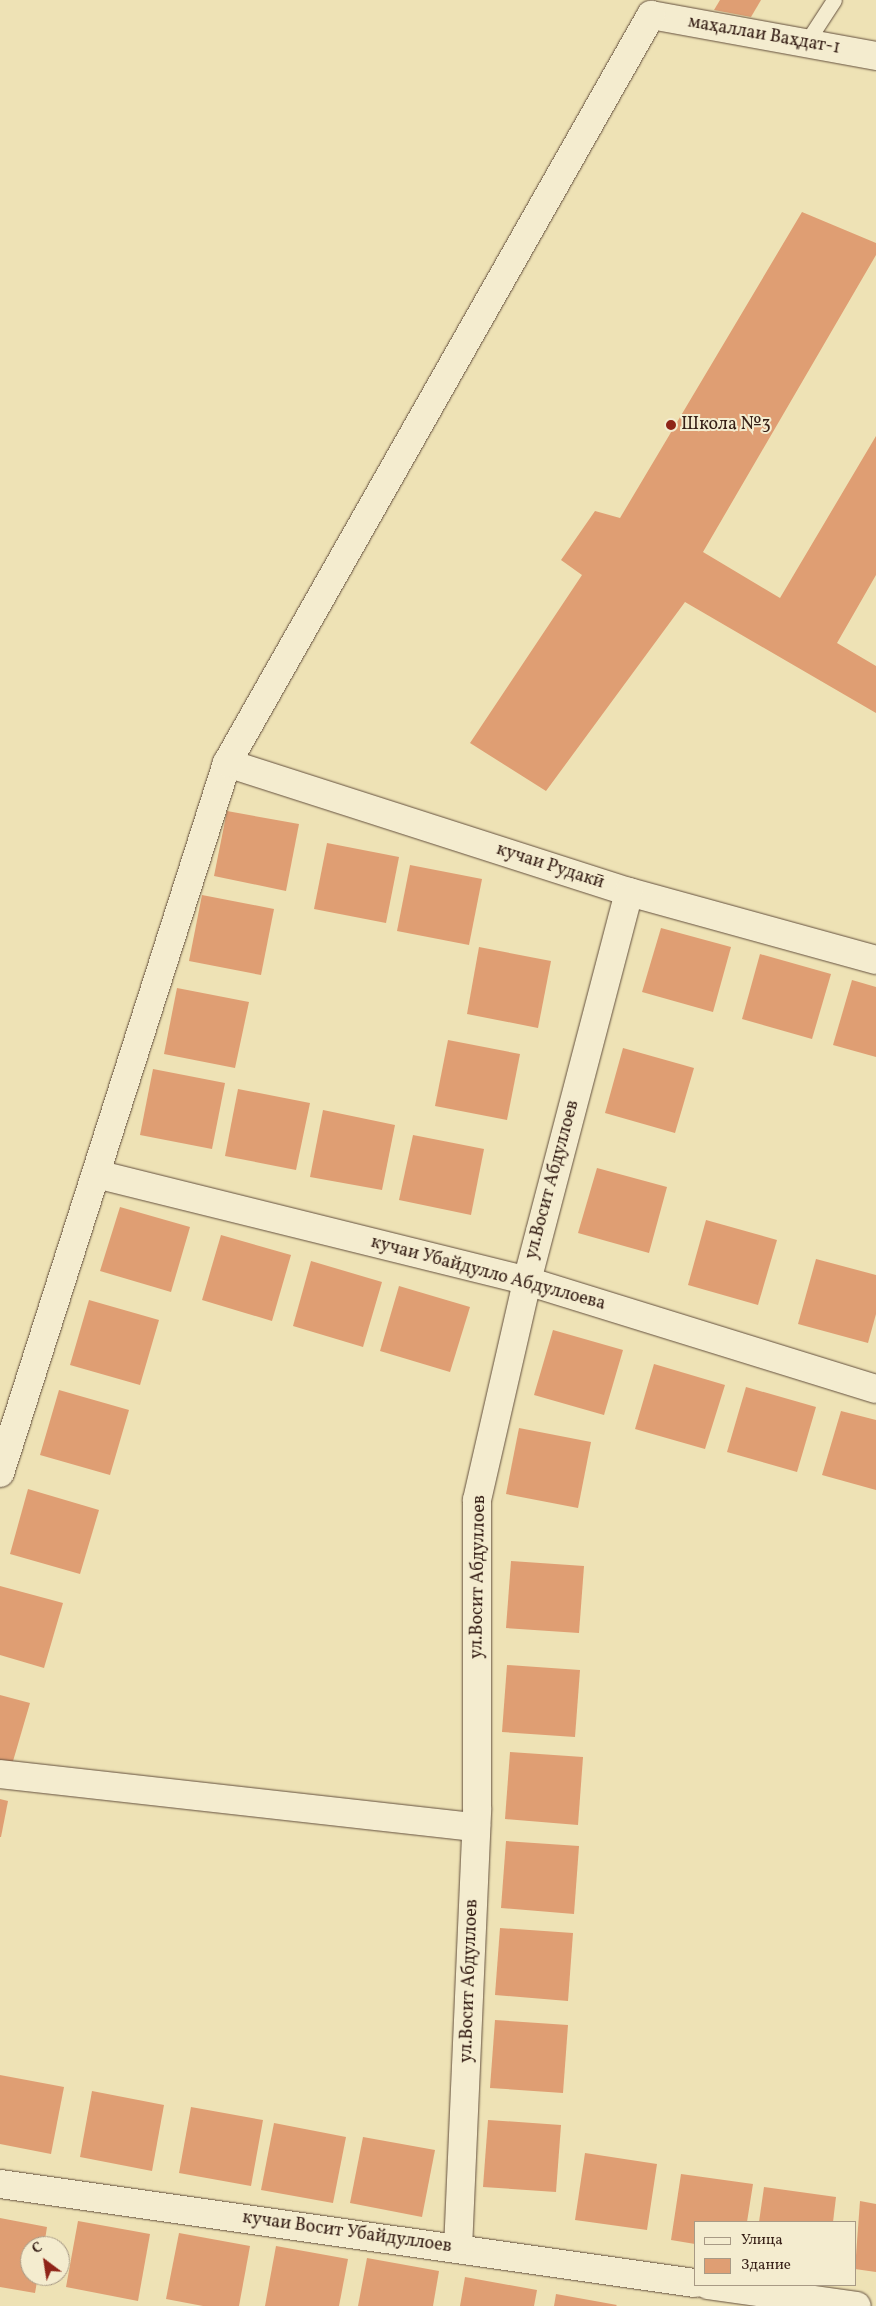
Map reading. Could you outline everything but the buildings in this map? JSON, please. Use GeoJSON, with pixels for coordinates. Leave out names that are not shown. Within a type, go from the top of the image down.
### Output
{"type":"FeatureCollection","features":[{"type":"Feature","properties":{"kind":"street","name":"маҳаллаи Ваҳдат-1"},"geometry":{"type":"LineString","coordinates":[[644,7],[806,44],[876,56]]}},
{"type":"Feature","properties":{"kind":"street"},"geometry":{"type":"LineString","coordinates":[[0,1473],[227,762],[644,7]]}},
{"type":"Feature","properties":{"kind":"street","name":"кучаи Рудакӣ"},"geometry":{"type":"LineString","coordinates":[[227,762],[629,892],[876,960]]}},
{"type":"Feature","properties":{"kind":"street","name":"ул.Восит Абдуллоев"},"geometry":{"type":"LineString","coordinates":[[458,2249],[476,1827],[477,1500],[527,1281],[629,892]]}},
{"type":"Feature","properties":{"kind":"street","name":"кучаи Убайдулло Абдуллоева"},"geometry":{"type":"LineString","coordinates":[[96,1174],[527,1281],[876,1389]]}},
{"type":"Feature","properties":{"kind":"street"},"geometry":{"type":"LineString","coordinates":[[0,1774],[476,1827]]}},
{"type":"Feature","properties":{"kind":"street","name":"кучаи Восит Убайдуллоев"},"geometry":{"type":"LineString","coordinates":[[0,2184],[694,2283]]}},
{"type":"Feature","properties":{"kind":"street"},"geometry":{"type":"LineString","coordinates":[[715,2286],[857,2306]]}},
{"type":"Feature","properties":{"kind":"lane"},"geometry":{"type":"LineString","coordinates":[[806,44],[834,0]]}},
{"type":"Feature","properties":{"kind":"place","name":"Школа №3"},"geometry":{"type":"Point","coordinates":[671,425]}}]}
